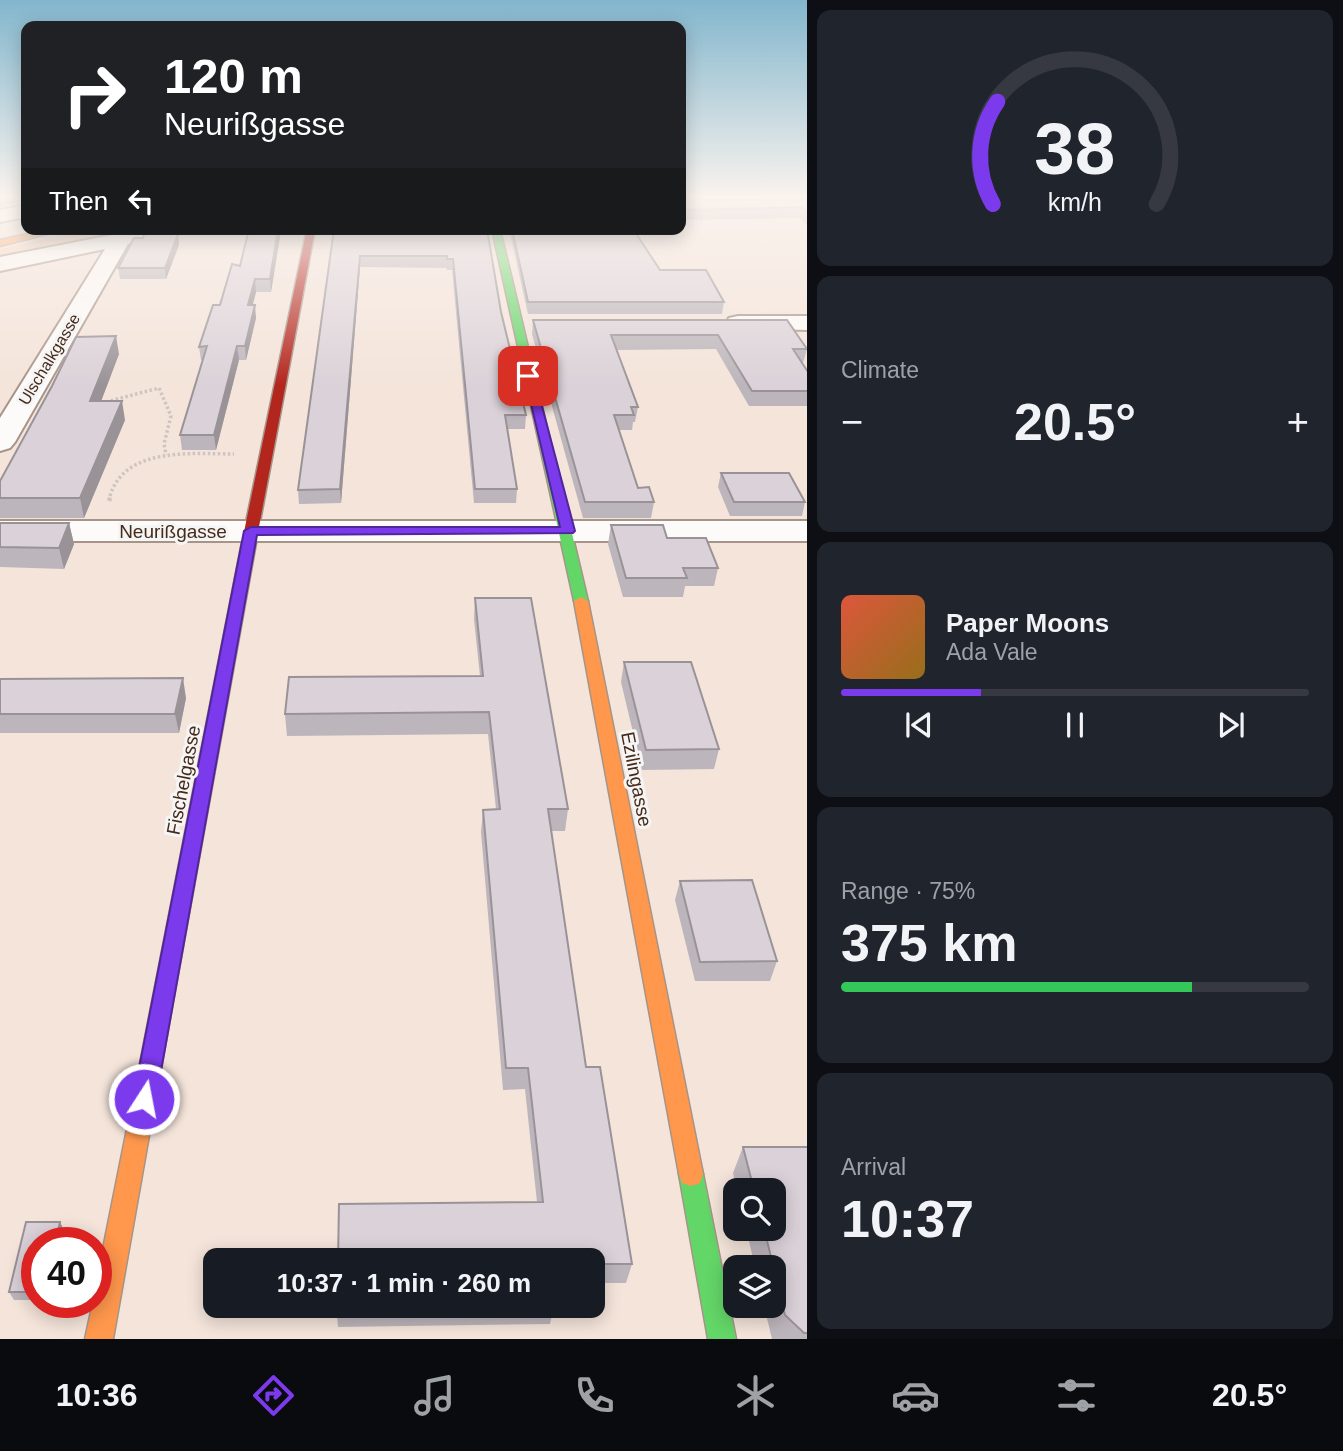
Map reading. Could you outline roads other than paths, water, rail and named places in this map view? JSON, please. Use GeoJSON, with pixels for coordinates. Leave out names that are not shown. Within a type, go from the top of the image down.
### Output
{"type":"FeatureCollection","features":[{"type":"Feature","properties":{"kind":"street"},"geometry":{"type":"LineString","coordinates":[[0,264],[18,260]]}},
{"type":"Feature","properties":{"kind":"street","name":"Ulschalkgasse"},"geometry":{"type":"LineString","coordinates":[[0,442],[108,260]]}},
{"type":"Feature","properties":{"kind":"street","name":"Fischelgasse"},"geometry":{"type":"LineString","coordinates":[[99,1339],[305,260]]}},
{"type":"Feature","properties":{"kind":"street","name":"Ezilingasse"},"geometry":{"type":"LineString","coordinates":[[502,260],[515,324],[568,531],[722,1339]]}},
{"type":"Feature","properties":{"kind":"street"},"geometry":{"type":"LineString","coordinates":[[710,323],[807,323]]}},
{"type":"Feature","properties":{"kind":"street"},"geometry":{"type":"LineString","coordinates":[[515,324],[543,324]]}},
{"type":"Feature","properties":{"kind":"street","name":"Neurißgasse"},"geometry":{"type":"LineString","coordinates":[[0,531],[807,530]]}}]}
